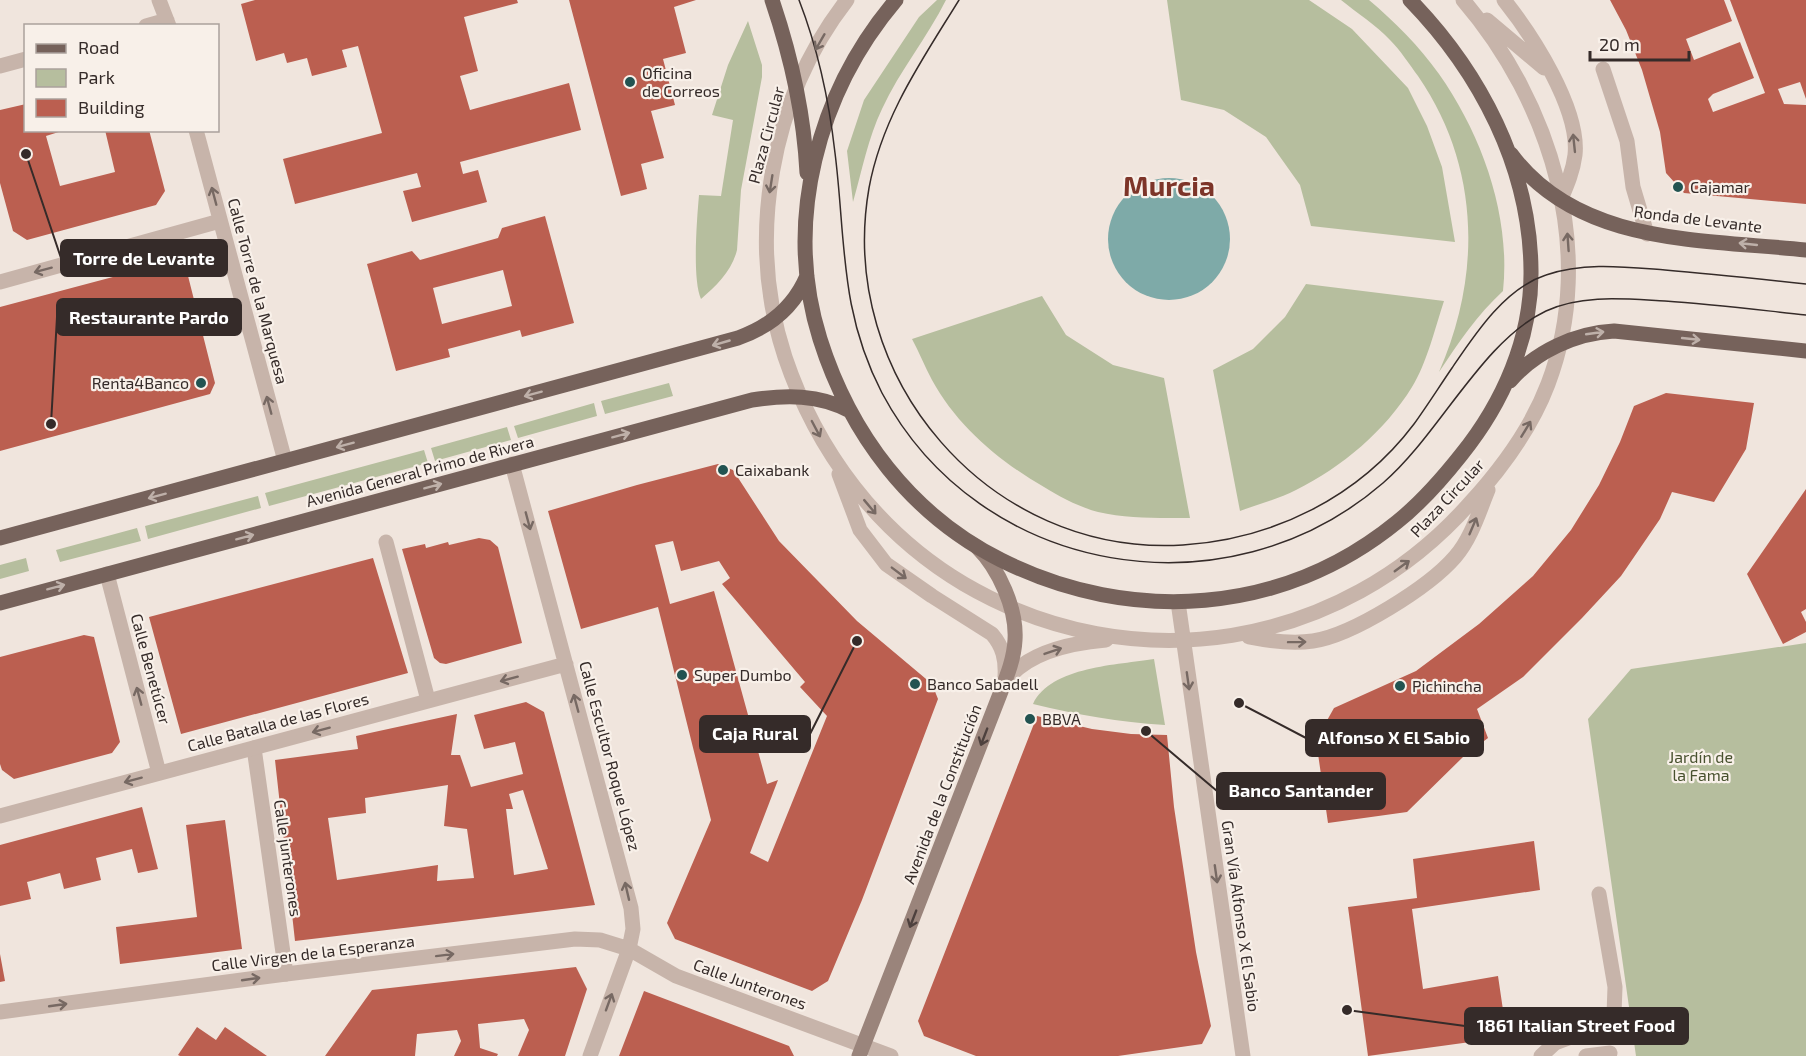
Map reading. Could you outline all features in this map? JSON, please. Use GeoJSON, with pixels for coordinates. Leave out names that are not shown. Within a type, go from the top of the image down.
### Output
{"type":"FeatureCollection","features":[{"type":"Feature","properties":{"kind":"main road"},"geometry":{"type":"LineString","coordinates":[[772,0],[791,59],[797,87],[805,144],[808,195]]}},
{"type":"Feature","properties":{"kind":"main road","name":"Plaza Circular"},"geometry":{"type":"LineString","coordinates":[[896,0],[870,32],[851,63],[834,98],[812,170],[808,195],[805,247],[807,276],[815,323],[823,350],[850,411],[880,460],[903,488],[931,514],[977,547],[1027,573],[1063,586],[1137,601],[1178,602],[1240,596],[1268,590],[1335,562],[1369,543],[1426,496],[1452,467],[1476,437],[1496,405],[1512,371],[1528,307],[1531,272],[1529,232],[1521,195],[1506,146],[1480,89],[1436,27],[1410,0]]}},
{"type":"Feature","properties":{"kind":"main road","name":"Ronda de Levante"},"geometry":{"type":"LineString","coordinates":[[1506,146],[1524,169],[1561,200],[1599,219],[1647,234],[1806,250]]}},
{"type":"Feature","properties":{"kind":"main road"},"geometry":{"type":"LineString","coordinates":[[0,538],[738,338],[762,328],[774,319],[795,298],[807,276]]}},
{"type":"Feature","properties":{"kind":"main road"},"geometry":{"type":"LineString","coordinates":[[1504,389],[1520,370],[1570,339],[1591,333],[1614,331],[1806,351]]}},
{"type":"Feature","properties":{"kind":"main road","name":"Avenida General Primo de Rivera"},"geometry":{"type":"LineString","coordinates":[[0,603],[752,400],[770,397],[800,397],[829,402],[850,411]]}},
{"type":"Feature","properties":{"kind":"main road","name":"Avenida de la Constitución"},"geometry":{"type":"LineString","coordinates":[[861,1051],[1013,657],[1015,638],[1010,607],[993,569],[977,547]]}},
{"type":"Feature","properties":{"kind":"street"},"geometry":{"type":"LineString","coordinates":[[159,0],[168,23]]}},
{"type":"Feature","properties":{"kind":"street","name":"Plaza Circular"},"geometry":{"type":"LineString","coordinates":[[847,0],[817,45],[797,87],[775,162],[768,206],[766,264],[774,319],[800,397],[834,460],[875,513],[906,543],[939,569],[1010,607],[1060,625],[1133,639],[1183,641],[1239,635],[1279,626],[1316,613],[1390,575],[1454,522],[1493,477],[1507,460],[1530,423],[1548,384],[1566,312],[1569,270],[1567,228],[1561,200],[1547,146],[1532,108],[1513,70],[1491,36],[1463,0]]}},
{"type":"Feature","properties":{"kind":"street"},"geometry":{"type":"LineString","coordinates":[[1463,0],[1551,74]]}},
{"type":"Feature","properties":{"kind":"street"},"geometry":{"type":"LineString","coordinates":[[1504,0],[1518,17],[1551,74],[1569,115],[1575,153],[1572,172],[1561,200]]}},
{"type":"Feature","properties":{"kind":"street"},"geometry":{"type":"LineString","coordinates":[[0,66],[24,60]]}},
{"type":"Feature","properties":{"kind":"street"},"geometry":{"type":"LineString","coordinates":[[1603,69],[1627,141],[1633,187],[1647,234]]}},
{"type":"Feature","properties":{"kind":"street","name":"Calle Torre de la Marquesa"},"geometry":{"type":"LineString","coordinates":[[197,132],[285,461]]}},
{"type":"Feature","properties":{"kind":"street"},"geometry":{"type":"LineString","coordinates":[[0,282],[220,221]]}},
{"type":"Feature","properties":{"kind":"street"},"geometry":{"type":"LineString","coordinates":[[834,460],[860,530],[868,543],[886,564],[905,578],[992,634],[999,642],[1005,656],[1005,682]]}},
{"type":"Feature","properties":{"kind":"street","name":"Calle Escultor Roque López"},"geometry":{"type":"LineString","coordinates":[[512,464],[631,908],[633,929],[629,948],[590,1056]]}},
{"type":"Feature","properties":{"kind":"street"},"geometry":{"type":"LineString","coordinates":[[1239,635],[1285,642],[1325,639],[1365,621],[1405,597],[1440,572],[1456,556],[1468,537],[1493,477]]}},
{"type":"Feature","properties":{"kind":"street"},"geometry":{"type":"LineString","coordinates":[[386,542],[428,700]]}},
{"type":"Feature","properties":{"kind":"street","name":"Calle Benetúcer"},"geometry":{"type":"LineString","coordinates":[[107,574],[159,773]]}},
{"type":"Feature","properties":{"kind":"street","name":"Gran Vía Alfonso X El Sabio"},"geometry":{"type":"LineString","coordinates":[[1178,602],[1243,1056]]}},
{"type":"Feature","properties":{"kind":"street"},"geometry":{"type":"LineString","coordinates":[[1005,682],[1022,665],[1049,652],[1090,641],[1133,639]]}},
{"type":"Feature","properties":{"kind":"street","name":"Calle Batalla de las Flores"},"geometry":{"type":"LineString","coordinates":[[0,816],[566,664]]}},
{"type":"Feature","properties":{"kind":"street","name":"Calle junterones"},"geometry":{"type":"LineString","coordinates":[[254,748],[286,974]]}},
{"type":"Feature","properties":{"kind":"street"},"geometry":{"type":"LineString","coordinates":[[1541,1056],[1555,1043],[1595,1028],[1614,1014],[1615,987],[1599,894]]}},
{"type":"Feature","properties":{"kind":"street","name":"Calle Virgen de la Esperanza"},"geometry":{"type":"LineString","coordinates":[[0,1012],[575,939],[600,940],[629,948]]}},
{"type":"Feature","properties":{"kind":"street","name":"Calle Junterones"},"geometry":{"type":"LineString","coordinates":[[629,948],[676,976],[861,1051],[891,1056]]}},
{"type":"Feature","properties":{"kind":"street"},"geometry":{"type":"LineString","coordinates":[[1586,1056],[1610,1053]]}},
{"type":"Feature","properties":{"kind":"green space"},"geometry":{"type":"Polygon","coordinates":[[[937,0],[946,0],[897,81],[877,120],[853,202],[847,151],[864,100],[919,17],[937,0]]]}},
{"type":"Feature","properties":{"kind":"green space"},"geometry":{"type":"Polygon","coordinates":[[[1167,0],[1309,0],[1352,29],[1408,88],[1427,126],[1442,167],[1455,242],[1311,226],[1300,185],[1266,137],[1224,110],[1181,100],[1167,0]]]}},
{"type":"Feature","properties":{"kind":"green space"},"geometry":{"type":"Polygon","coordinates":[[[1341,0],[1369,0],[1406,35],[1439,74],[1468,123],[1490,177],[1498,205],[1504,263],[1503,291],[1477,319],[1439,372],[1453,335],[1463,297],[1468,259],[1468,221],[1463,183],[1453,146],[1438,111],[1418,76],[1385,35],[1341,0]]]}},
{"type":"Feature","properties":{"kind":"green space"},"geometry":{"type":"Polygon","coordinates":[[[748,21],[762,65],[762,77],[741,190],[737,250],[727,271],[701,299],[696,263],[699,195],[721,196],[733,120],[712,115],[728,65],[748,21]]]}},
{"type":"Feature","properties":{"kind":"green space"},"geometry":{"type":"Polygon","coordinates":[[[1306,284],[1444,301],[1417,378],[1401,403],[1376,433],[1346,459],[1313,481],[1283,496],[1240,511],[1213,370],[1253,349],[1285,317],[1306,284]]]}},
{"type":"Feature","properties":{"kind":"green space"},"geometry":{"type":"Polygon","coordinates":[[[1042,296],[1066,335],[1113,365],[1164,378],[1190,518],[1121,516],[1098,512],[1070,501],[1027,477],[995,454],[980,441],[942,397],[912,339],[1042,296]]]}},
{"type":"Feature","properties":{"kind":"green space"},"geometry":{"type":"Polygon","coordinates":[[[669,383],[673,396],[605,414],[601,401],[669,383]]]}},
{"type":"Feature","properties":{"kind":"green space"},"geometry":{"type":"Polygon","coordinates":[[[594,403],[597,416],[518,438],[514,426],[594,403]]]}},
{"type":"Feature","properties":{"kind":"green space"},"geometry":{"type":"Polygon","coordinates":[[[507,427],[511,440],[435,461],[431,448],[507,427]]]}},
{"type":"Feature","properties":{"kind":"green space"},"geometry":{"type":"Polygon","coordinates":[[[424,450],[428,463],[269,506],[265,493],[424,450]]]}},
{"type":"Feature","properties":{"kind":"green space"},"geometry":{"type":"Polygon","coordinates":[[[258,496],[261,508],[148,539],[145,526],[258,496]]]}},
{"type":"Feature","properties":{"kind":"green space"},"geometry":{"type":"Polygon","coordinates":[[[137,528],[141,541],[60,562],[56,550],[137,528]]]}},
{"type":"Feature","properties":{"kind":"green space"},"geometry":{"type":"Polygon","coordinates":[[[26,558],[29,571],[0,579],[0,565],[26,558]]]}},
{"type":"Feature","properties":{"kind":"green space","name":"Jardín de la Fama"},"geometry":{"type":"Polygon","coordinates":[[[1806,643],[1806,1056],[1636,1056],[1588,719],[1631,669],[1806,643]]]}},
{"type":"Feature","properties":{"kind":"green space"},"geometry":{"type":"Polygon","coordinates":[[[1154,659],[1165,725],[1099,718],[1033,704],[1042,691],[1070,675],[1105,666],[1154,659]]]}},
{"type":"Feature","properties":{"kind":"water"},"geometry":{"type":"Polygon","coordinates":[[[1169,178],[1192,182],[1212,196],[1226,216],[1230,239],[1226,262],[1212,282],[1192,296],[1169,300],[1146,296],[1126,282],[1112,262],[1108,239],[1112,216],[1126,196],[1146,182],[1169,178]]]}},
{"type":"Feature","properties":{"kind":"building"},"geometry":{"type":"Polygon","coordinates":[[[255,0],[517,0],[518,3],[464,17],[478,71],[460,76],[470,110],[569,83],[581,130],[460,162],[463,174],[478,170],[487,202],[412,222],[403,191],[421,187],[417,173],[295,204],[283,159],[382,133],[358,46],[342,50],[347,67],[312,76],[307,58],[287,63],[284,53],[256,61],[241,4],[255,0]]]}},
{"type":"Feature","properties":{"kind":"building","name":"Oficina de Correos"},"geometry":{"type":"Polygon","coordinates":[[[569,0],[696,0],[674,7],[686,53],[663,59],[675,105],[651,111],[664,158],[641,164],[647,189],[621,196],[569,0]]]}},
{"type":"Feature","properties":{"kind":"building"},"geometry":{"type":"Polygon","coordinates":[[[1610,0],[1724,0],[1732,21],[1686,39],[1694,60],[1740,42],[1754,78],[1713,94],[1708,99],[1713,112],[1765,93],[1730,0],[1806,0],[1806,99],[1800,82],[1778,89],[1784,104],[1806,105],[1806,204],[1684,193],[1666,173],[1660,132],[1642,70],[1626,30],[1610,0]]]}},
{"type":"Feature","properties":{"kind":"building"},"geometry":{"type":"Polygon","coordinates":[[[24,104],[24,132],[59,132],[46,136],[60,186],[115,172],[105,132],[150,132],[165,191],[156,205],[27,240],[13,231],[0,183],[0,110],[24,104]]]}},
{"type":"Feature","properties":{"kind":"building"},"geometry":{"type":"Polygon","coordinates":[[[545,216],[574,323],[522,337],[520,330],[448,349],[450,357],[396,371],[367,264],[412,251],[420,260],[498,238],[502,228],[545,216]],[[503,270],[433,288],[442,324],[512,306],[503,270]]]}},
{"type":"Feature","properties":{"kind":"building"},"geometry":{"type":"Polygon","coordinates":[[[173,261],[186,268],[215,383],[210,394],[0,451],[0,307],[173,261]]]}},
{"type":"Feature","properties":{"kind":"building"},"geometry":{"type":"Polygon","coordinates":[[[1666,393],[1754,403],[1746,449],[1714,502],[1672,492],[1660,519],[1621,576],[1523,677],[1477,709],[1488,738],[1463,757],[1407,812],[1328,823],[1316,740],[1334,708],[1416,671],[1479,624],[1533,576],[1571,530],[1599,485],[1634,406],[1666,393]]]}},
{"type":"Feature","properties":{"kind":"building"},"geometry":{"type":"Polygon","coordinates":[[[718,464],[733,470],[779,541],[857,621],[932,684],[938,699],[862,900],[828,981],[812,991],[675,939],[667,923],[711,820],[658,607],[581,629],[548,511],[718,464]],[[673,541],[655,545],[670,604],[714,591],[767,784],[778,780],[750,853],[768,862],[827,716],[800,687],[805,682],[722,584],[730,578],[719,561],[681,571],[673,541]]]}},
{"type":"Feature","properties":{"kind":"building"},"geometry":{"type":"Polygon","coordinates":[[[1806,489],[1806,609],[1801,612],[1806,622],[1806,632],[1783,644],[1747,574],[1806,489]]]}},
{"type":"Feature","properties":{"kind":"building"},"geometry":{"type":"Polygon","coordinates":[[[479,538],[490,540],[498,547],[522,643],[446,664],[440,663],[434,658],[402,549],[425,544],[426,548],[448,542],[449,545],[479,538]]]}},
{"type":"Feature","properties":{"kind":"building"},"geometry":{"type":"Polygon","coordinates":[[[373,558],[408,673],[181,734],[149,617],[373,558]]]}},
{"type":"Feature","properties":{"kind":"building"},"geometry":{"type":"Polygon","coordinates":[[[84,635],[94,637],[120,742],[112,753],[14,779],[2,770],[0,764],[0,657],[84,635]]]}},
{"type":"Feature","properties":{"kind":"building"},"geometry":{"type":"Polygon","coordinates":[[[526,702],[544,712],[595,905],[295,941],[275,760],[358,749],[356,736],[457,714],[451,755],[460,755],[471,787],[523,774],[515,742],[484,749],[474,715],[526,702]],[[448,785],[365,798],[366,813],[328,818],[337,880],[438,865],[437,881],[474,878],[467,829],[444,826],[448,785]],[[523,790],[509,794],[513,809],[506,809],[514,875],[548,869],[523,790]]]}},
{"type":"Feature","properties":{"kind":"building"},"geometry":{"type":"Polygon","coordinates":[[[1037,716],[1092,729],[1131,734],[1167,735],[1174,807],[1196,952],[1211,1026],[1202,1044],[1118,1056],[976,1056],[924,1036],[918,1021],[1037,716]]]}},
{"type":"Feature","properties":{"kind":"building"},"geometry":{"type":"Polygon","coordinates":[[[142,807],[158,869],[138,873],[132,849],[96,858],[101,880],[64,889],[60,873],[27,882],[31,899],[0,906],[0,845],[142,807]]]}},
{"type":"Feature","properties":{"kind":"building"},"geometry":{"type":"Polygon","coordinates":[[[225,820],[242,949],[120,964],[116,927],[197,917],[186,825],[225,820]]]}},
{"type":"Feature","properties":{"kind":"building"},"geometry":{"type":"Polygon","coordinates":[[[1534,841],[1540,890],[1412,909],[1423,989],[1498,976],[1507,1037],[1368,1056],[1348,907],[1417,898],[1413,859],[1534,841]]]}},
{"type":"Feature","properties":{"kind":"building"},"geometry":{"type":"Polygon","coordinates":[[[0,954],[5,981],[0,982],[0,954]]]}},
{"type":"Feature","properties":{"kind":"building"},"geometry":{"type":"Polygon","coordinates":[[[576,967],[587,989],[565,1056],[518,1056],[529,1030],[524,1019],[478,1024],[480,1048],[498,1054],[497,1056],[454,1056],[461,1041],[457,1030],[417,1034],[415,1056],[325,1056],[372,990],[576,967]]]}},
{"type":"Feature","properties":{"kind":"building"},"geometry":{"type":"Polygon","coordinates":[[[644,991],[789,1046],[794,1056],[619,1056],[644,991]]]}},
{"type":"Feature","properties":{"kind":"building"},"geometry":{"type":"Polygon","coordinates":[[[197,1027],[216,1040],[225,1027],[267,1056],[178,1055],[197,1027]]]}},
{"type":"Feature","properties":{"kind":"tram line"},"geometry":{"type":"LineString","coordinates":[[799,0],[812,37],[830,114],[851,304],[868,362],[882,393],[925,455],[980,504],[1042,538],[1111,558],[1182,562],[1253,552],[1321,525],[1383,483],[1403,463],[1501,344],[1523,325],[1546,311],[1560,306],[1589,300],[1635,299],[1806,315]]}},
{"type":"Feature","properties":{"kind":"tram line"},"geometry":{"type":"LineString","coordinates":[[959,0],[905,90],[883,137],[869,188],[865,258],[877,325],[903,387],[941,442],[990,487],[1047,521],[1112,541],[1183,545],[1250,534],[1312,510],[1341,493],[1368,473],[1392,450],[1414,424],[1492,314],[1517,290],[1546,275],[1575,268],[1620,267],[1806,284]]}},
{"type":"Feature","properties":{"kind":"place","name":"Oficina de Correos"},"geometry":{"type":"Point","coordinates":[630,82]}},
{"type":"Feature","properties":{"kind":"place","name":"Torre de Levante"},"geometry":{"type":"Point","coordinates":[26,154]}},
{"type":"Feature","properties":{"kind":"place","name":"Cajamar"},"geometry":{"type":"Point","coordinates":[1678,187]}},
{"type":"Feature","properties":{"kind":"place","name":"Renta4Banco"},"geometry":{"type":"Point","coordinates":[201,383]}},
{"type":"Feature","properties":{"kind":"place","name":"Restaurante Pardo"},"geometry":{"type":"Point","coordinates":[51,424]}},
{"type":"Feature","properties":{"kind":"place","name":"Caixabank"},"geometry":{"type":"Point","coordinates":[723,470]}},
{"type":"Feature","properties":{"kind":"place","name":"Caja Rural"},"geometry":{"type":"Point","coordinates":[857,641]}},
{"type":"Feature","properties":{"kind":"place","name":"Super Dumbo"},"geometry":{"type":"Point","coordinates":[682,675]}},
{"type":"Feature","properties":{"kind":"place","name":"Banco Sabadell"},"geometry":{"type":"Point","coordinates":[915,684]}},
{"type":"Feature","properties":{"kind":"place","name":"Pichincha"},"geometry":{"type":"Point","coordinates":[1400,686]}},
{"type":"Feature","properties":{"kind":"place","name":"Alfonso X El Sabio"},"geometry":{"type":"Point","coordinates":[1239,703]}},
{"type":"Feature","properties":{"kind":"place","name":"BBVA"},"geometry":{"type":"Point","coordinates":[1030,719]}},
{"type":"Feature","properties":{"kind":"place","name":"Banco Santander"},"geometry":{"type":"Point","coordinates":[1146,731]}},
{"type":"Feature","properties":{"kind":"place","name":"1861 Italian Street Food"},"geometry":{"type":"Point","coordinates":[1347,1010]}},
{"type":"Feature","properties":{"kind":"district","name":"Murcia"},"geometry":{"type":"Point","coordinates":[1169,186]}}]}
